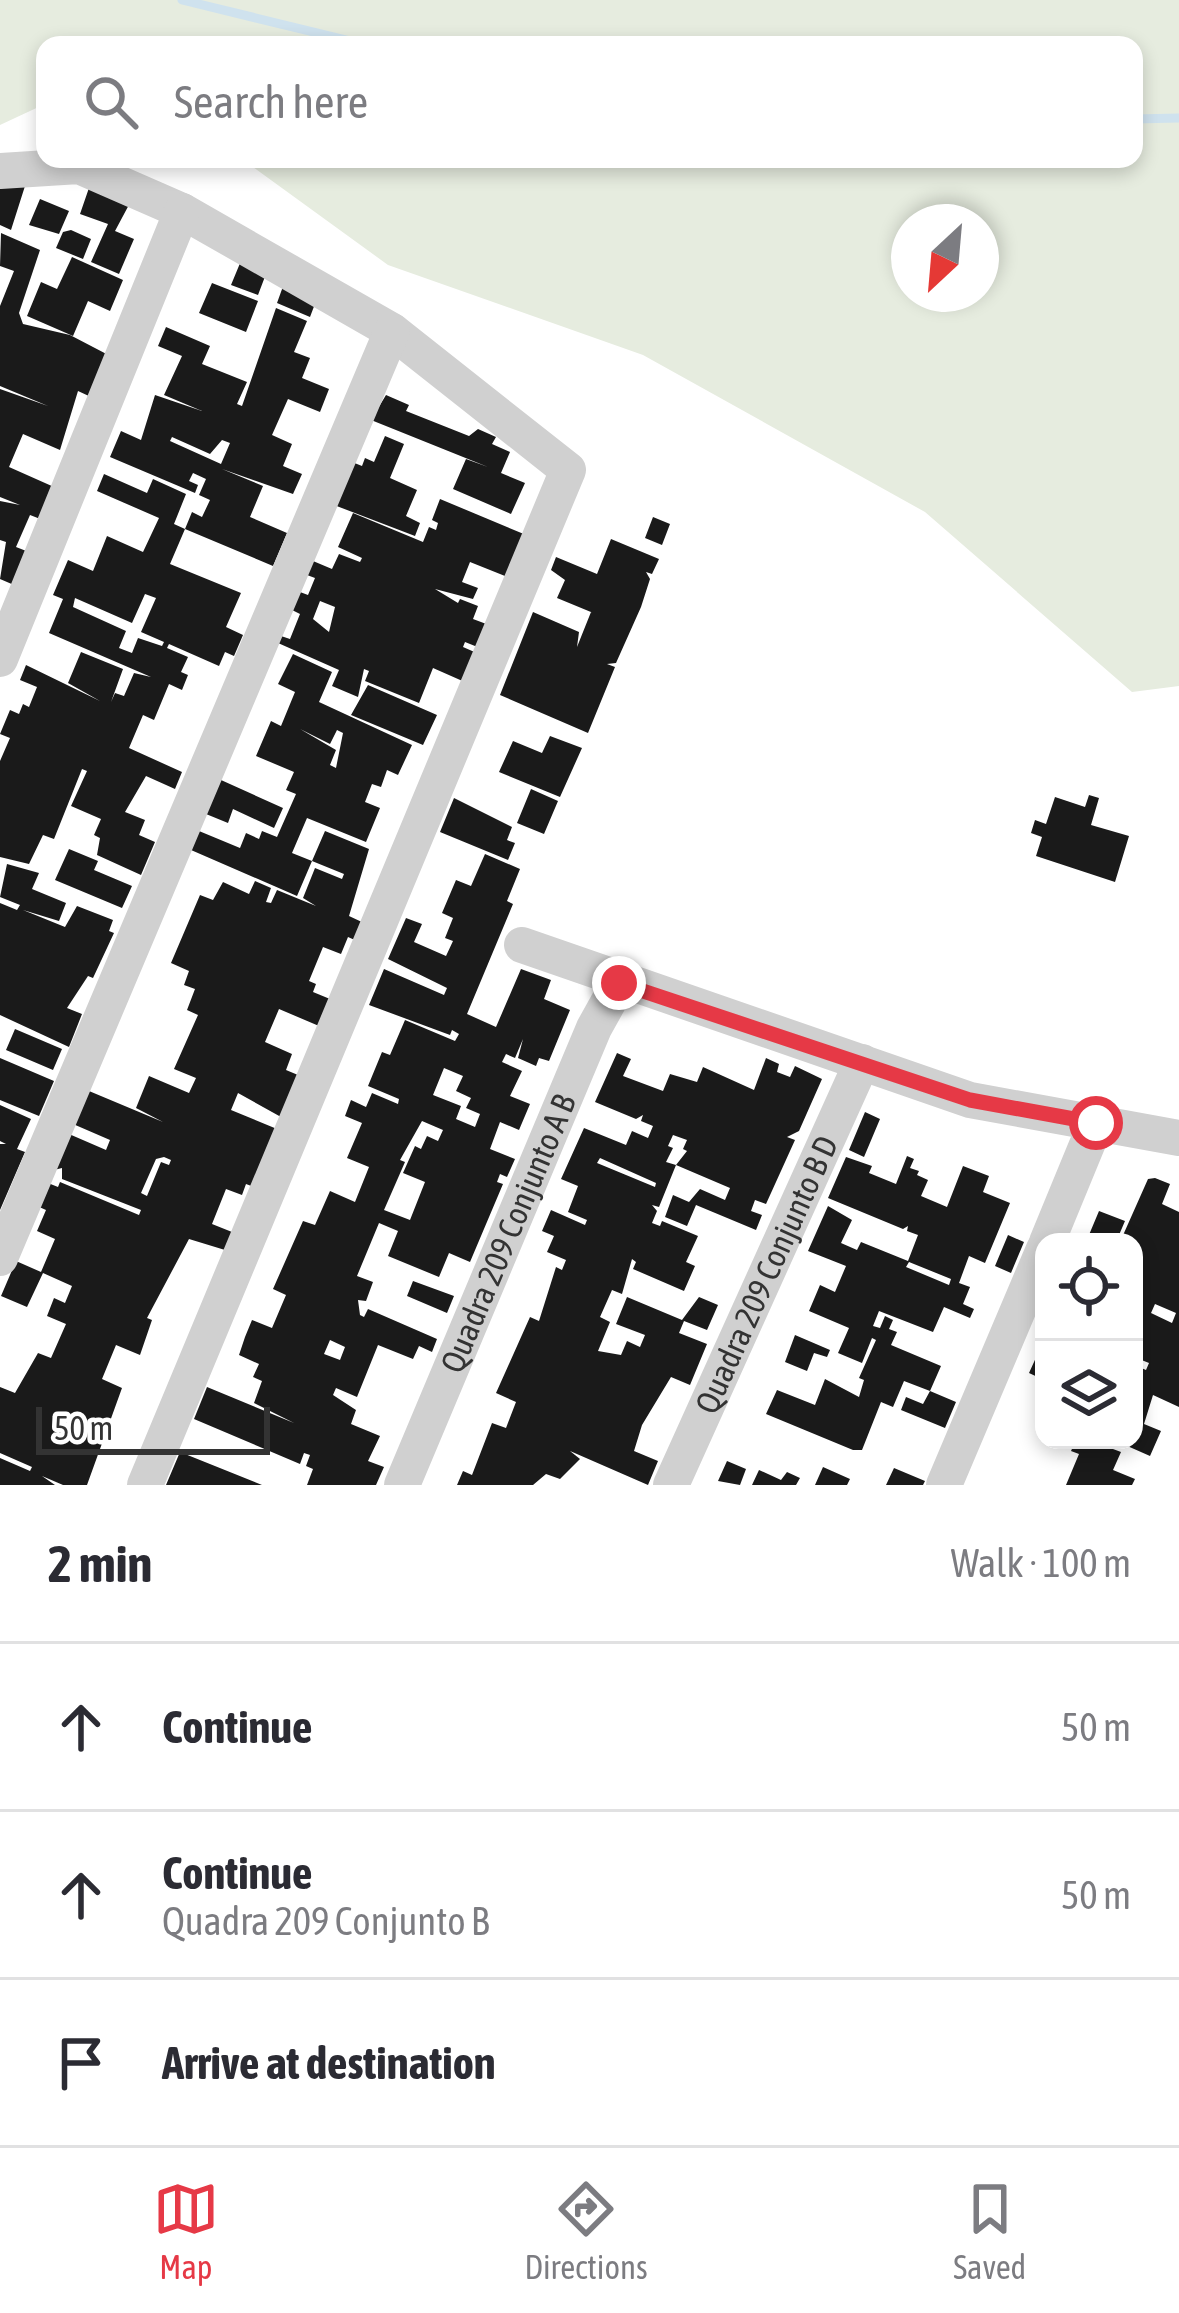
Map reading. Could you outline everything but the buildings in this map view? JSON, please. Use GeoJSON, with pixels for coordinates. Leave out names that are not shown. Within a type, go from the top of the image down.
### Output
{"type":"FeatureCollection","features":[{"type":"Feature","properties":{"kind":"street"},"geometry":{"type":"LineString","coordinates":[[0,171],[47,168]]}},
{"type":"Feature","properties":{"kind":"street"},"geometry":{"type":"LineString","coordinates":[[84,168],[182,211],[392,331],[568,470],[146,1485]]}},
{"type":"Feature","properties":{"kind":"street"},"geometry":{"type":"LineString","coordinates":[[0,659],[182,211]]}},
{"type":"Feature","properties":{"kind":"street"},"geometry":{"type":"LineString","coordinates":[[0,1258],[392,331]]}},
{"type":"Feature","properties":{"kind":"street"},"geometry":{"type":"LineString","coordinates":[[522,945],[619,983],[970,1100],[1179,1138]]}},
{"type":"Feature","properties":{"kind":"street","name":"Quadra 209 Conjunto A B"},"geometry":{"type":"LineString","coordinates":[[402,1485],[594,1028],[619,983]]}},
{"type":"Feature","properties":{"kind":"street","name":"Quadra 209 Conjunto B D"},"geometry":{"type":"LineString","coordinates":[[671,1485],[862,1062]]}},
{"type":"Feature","properties":{"kind":"street"},"geometry":{"type":"LineString","coordinates":[[1050,1233],[1096,1123]]}},
{"type":"Feature","properties":{"kind":"street"},"geometry":{"type":"LineString","coordinates":[[944,1485],[1035,1269]]}},
{"type":"Feature","properties":{"kind":"shaded area"},"geometry":{"type":"Polygon","coordinates":[[[0,0],[1179,0],[1179,686],[1132,692],[925,512],[643,355],[388,265],[254,168],[1143,168],[1143,36],[36,36],[36,108],[0,125],[0,0]]]}},
{"type":"Feature","properties":{"kind":"waterway"},"geometry":{"type":"LineString","coordinates":[[182,0],[330,36]]}},
{"type":"Feature","properties":{"kind":"waterway"},"geometry":{"type":"LineString","coordinates":[[1143,119],[1179,118]]}},
{"type":"Feature","properties":{"kind":"route"},"geometry":{"type":"LineString","coordinates":[[619,983],[970,1100],[1096,1123]]}}]}
